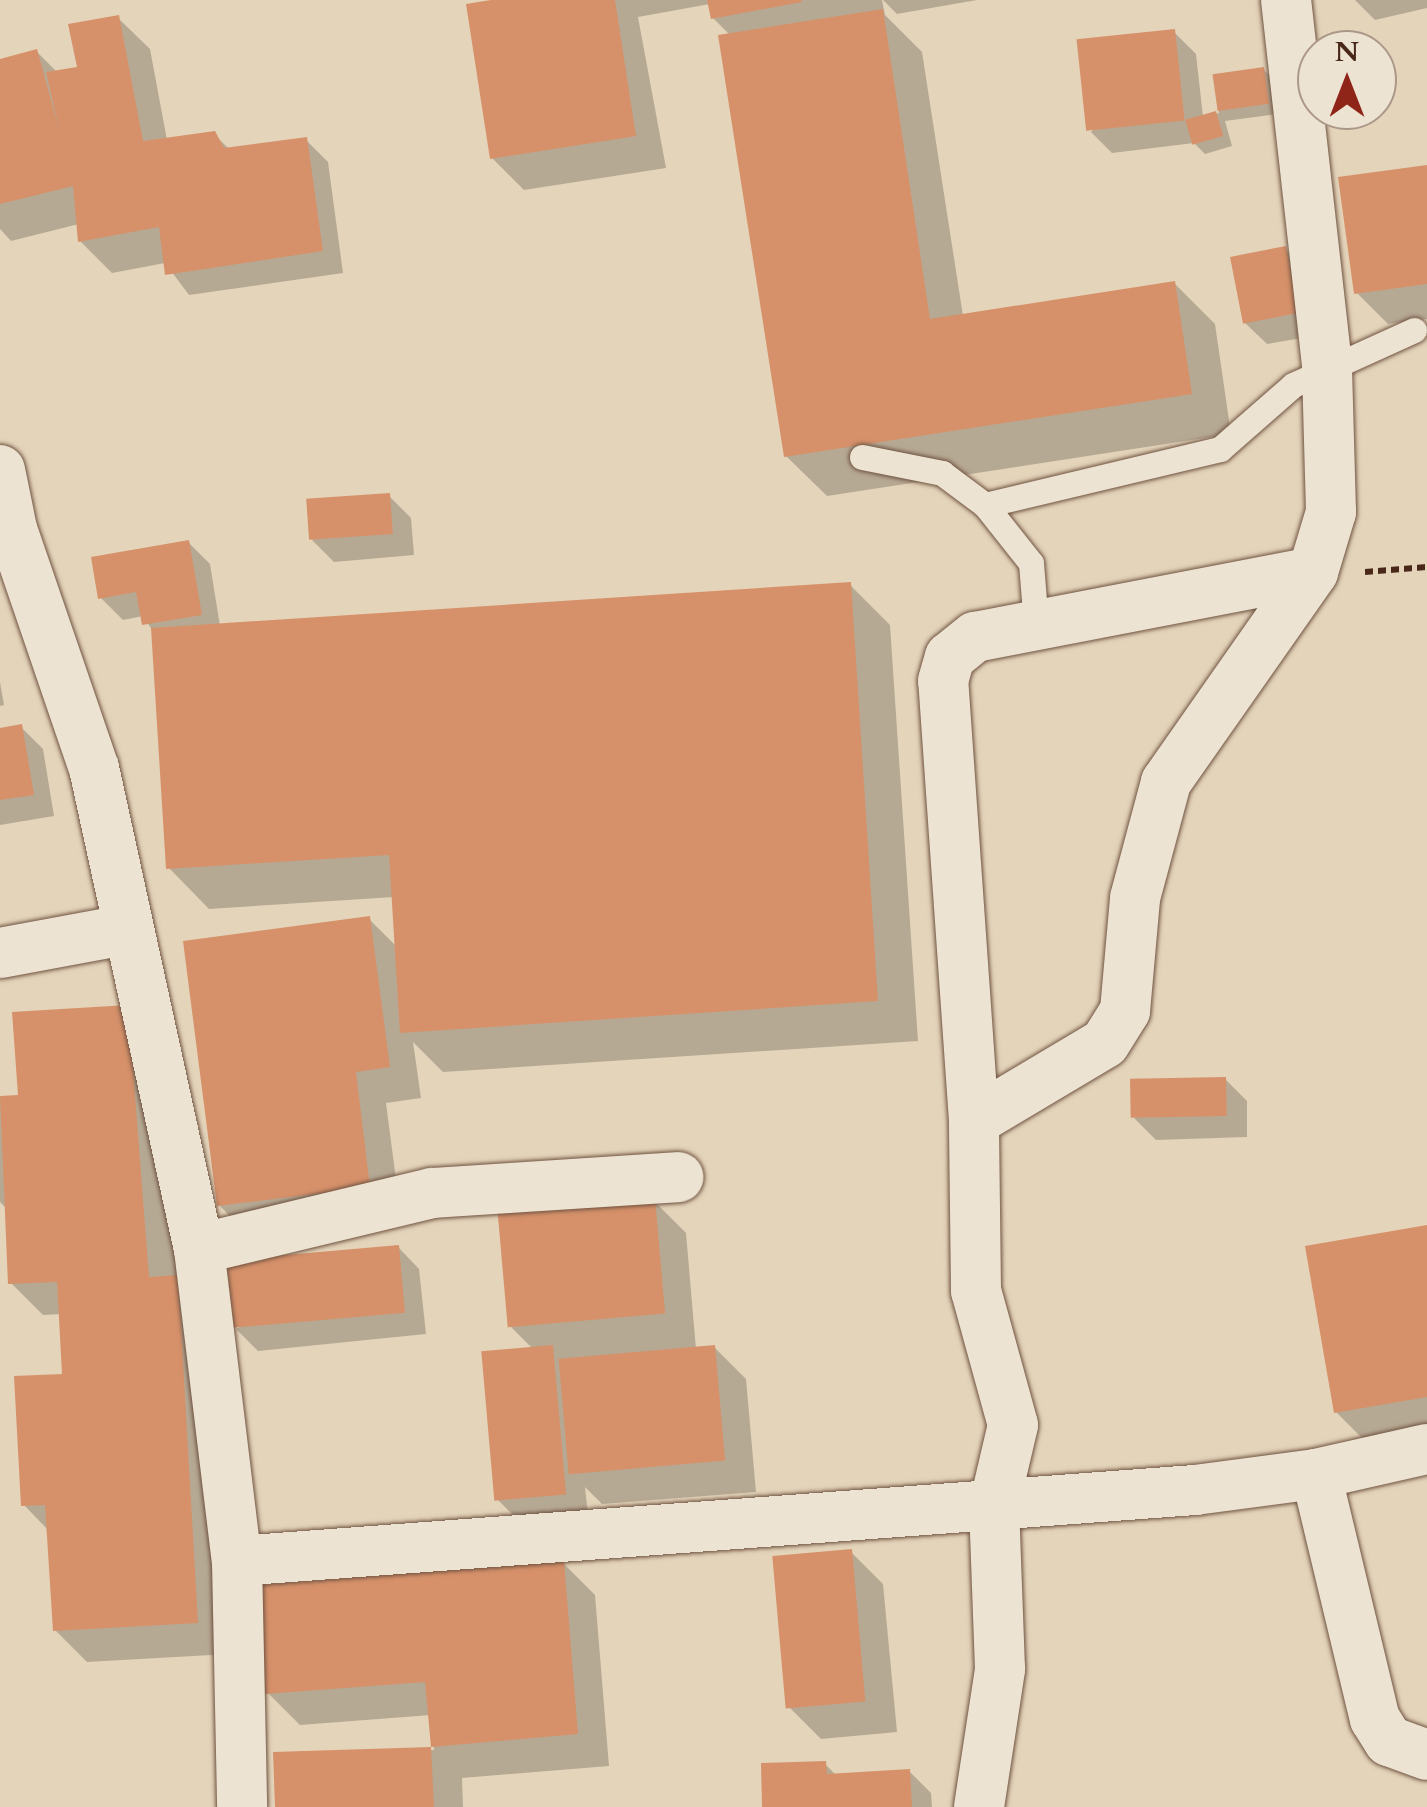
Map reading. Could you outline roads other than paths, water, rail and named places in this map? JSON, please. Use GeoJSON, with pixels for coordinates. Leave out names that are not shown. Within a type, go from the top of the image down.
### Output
{"type":"FeatureCollection","features":[{"type":"Feature","properties":{"kind":"street"},"geometry":{"type":"LineString","coordinates":[[974,1121],[1105,1043],[1125,1012],[1136,898],[1166,782],[1314,572],[1333,478],[1327,365],[1286,0]]}},
{"type":"Feature","properties":{"kind":"street"},"geometry":{"type":"LineString","coordinates":[[0,470],[12,530],[94,768],[199,1249],[237,1562],[242,1807]]}},
{"type":"Feature","properties":{"kind":"street"},"geometry":{"type":"LineString","coordinates":[[978,1807],[1000,1669],[994,1506],[1013,1426],[976,1291],[974,1121],[943,681],[950,657],[975,637],[1314,572]]}},
{"type":"Feature","properties":{"kind":"street"},"geometry":{"type":"LineString","coordinates":[[0,953],[128,929]]}},
{"type":"Feature","properties":{"kind":"street"},"geometry":{"type":"LineString","coordinates":[[199,1249],[432,1193],[678,1177]]}},
{"type":"Feature","properties":{"kind":"street"},"geometry":{"type":"LineString","coordinates":[[237,1562],[994,1506],[1316,1474],[1427,1448]]}},
{"type":"Feature","properties":{"kind":"street"},"geometry":{"type":"LineString","coordinates":[[1316,1474],[1375,1719],[1389,1741],[1427,1755]]}},
{"type":"Feature","properties":{"kind":"lane"},"geometry":{"type":"LineString","coordinates":[[985,504],[1220,448],[1293,385],[1327,365],[1414,330]]}},
{"type":"Feature","properties":{"kind":"lane"},"geometry":{"type":"LineString","coordinates":[[862,457],[942,473],[985,504],[1030,563],[1036,625]]}}]}
